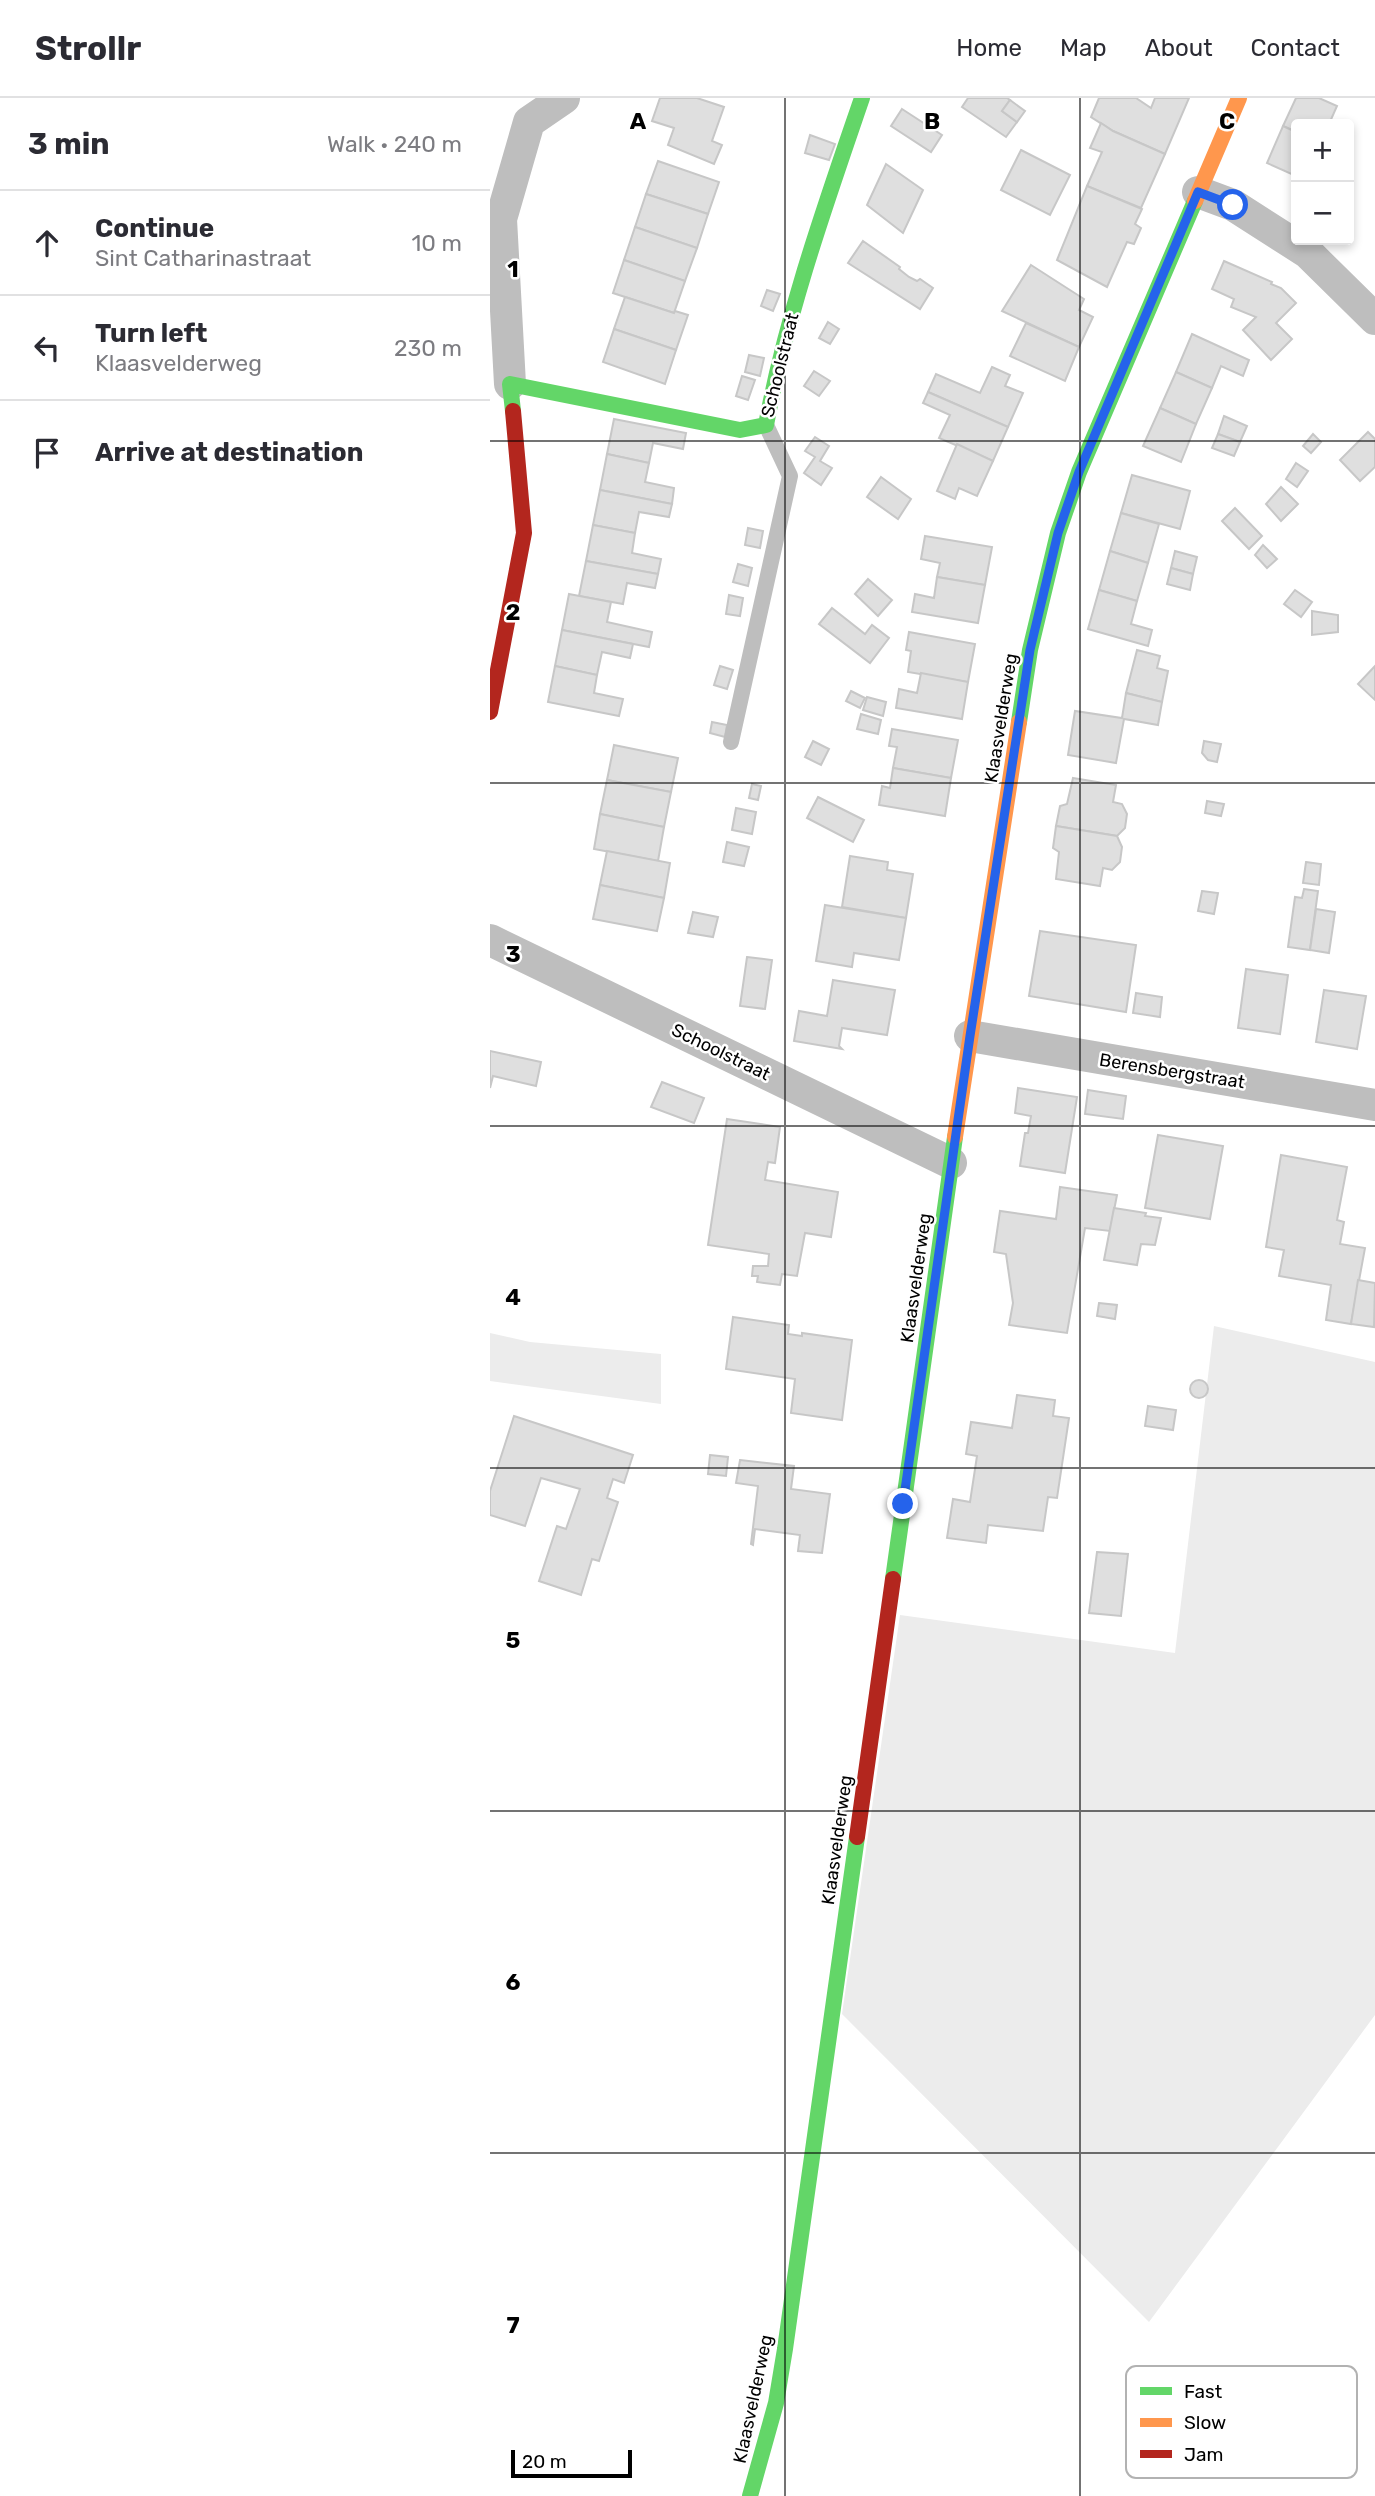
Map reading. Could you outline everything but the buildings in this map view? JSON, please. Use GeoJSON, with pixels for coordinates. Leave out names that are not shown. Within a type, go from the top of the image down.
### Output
{"type":"FeatureCollection","features":[{"type":"Feature","properties":{"kind":"street"},"geometry":{"type":"LineString","coordinates":[[490,712],[524,533],[510,384],[501,219],[529,122],[564,98]]}},
{"type":"Feature","properties":{"kind":"street","name":"Schoolstraat"},"geometry":{"type":"LineString","coordinates":[[510,384],[740,430],[766,425],[774,374],[862,98]]}},
{"type":"Feature","properties":{"kind":"street","name":"Klaasvelderweg"},"geometry":{"type":"LineString","coordinates":[[750,2496],[776,2403],[785,2349],[951,1163],[1030,650],[1058,533],[1089,448],[1239,98]]}},
{"type":"Feature","properties":{"kind":"street"},"geometry":{"type":"LineString","coordinates":[[1198,192],[1233,205],[1307,253],[1375,320]]}},
{"type":"Feature","properties":{"kind":"street","name":"Schoolstraat"},"geometry":{"type":"LineString","coordinates":[[490,940],[951,1163]]}},
{"type":"Feature","properties":{"kind":"street","name":"Berensbergstraat"},"geometry":{"type":"LineString","coordinates":[[970,1036],[1375,1105]]}},
{"type":"Feature","properties":{"kind":"lane"},"geometry":{"type":"LineString","coordinates":[[731,742],[790,476],[766,425]]}},
{"type":"Feature","properties":{"kind":"shaded area"},"geometry":{"type":"Polygon","coordinates":[[[1214,1326],[1375,1362],[1375,2015],[1149,2322],[842,2014],[900,1615],[1175,1653],[1214,1326]]]}},
{"type":"Feature","properties":{"kind":"shaded area"},"geometry":{"type":"Polygon","coordinates":[[[490,1333],[530,1342],[661,1354],[661,1404],[490,1381],[490,1333]]]}},
{"type":"Feature","properties":{"kind":"traffic: fast"},"geometry":{"type":"LineString","coordinates":[[513,411],[510,384],[740,430],[766,425],[796,301],[862,98]]}},
{"type":"Feature","properties":{"kind":"traffic: fast"},"geometry":{"type":"LineString","coordinates":[[1019,722],[1030,650],[1058,533],[1079,472],[1195,201]]}},
{"type":"Feature","properties":{"kind":"traffic: fast"},"geometry":{"type":"LineString","coordinates":[[893,1579],[955,1137]]}},
{"type":"Feature","properties":{"kind":"traffic: fast"},"geometry":{"type":"LineString","coordinates":[[750,2496],[776,2403],[785,2349],[857,1837]]}},
{"type":"Feature","properties":{"kind":"traffic: slow"},"geometry":{"type":"LineString","coordinates":[[1195,201],[1239,98]]}},
{"type":"Feature","properties":{"kind":"traffic: slow"},"geometry":{"type":"LineString","coordinates":[[955,1137],[1019,722]]}},
{"type":"Feature","properties":{"kind":"traffic: jam"},"geometry":{"type":"LineString","coordinates":[[490,712],[524,533],[513,411]]}},
{"type":"Feature","properties":{"kind":"traffic: jam"},"geometry":{"type":"LineString","coordinates":[[857,1837],[893,1579]]}},
{"type":"Feature","properties":{"kind":"route"},"geometry":{"type":"LineString","coordinates":[[903,1504],[951,1163],[1030,650],[1058,533],[1079,472],[1198,192],[1233,205]]}}]}
